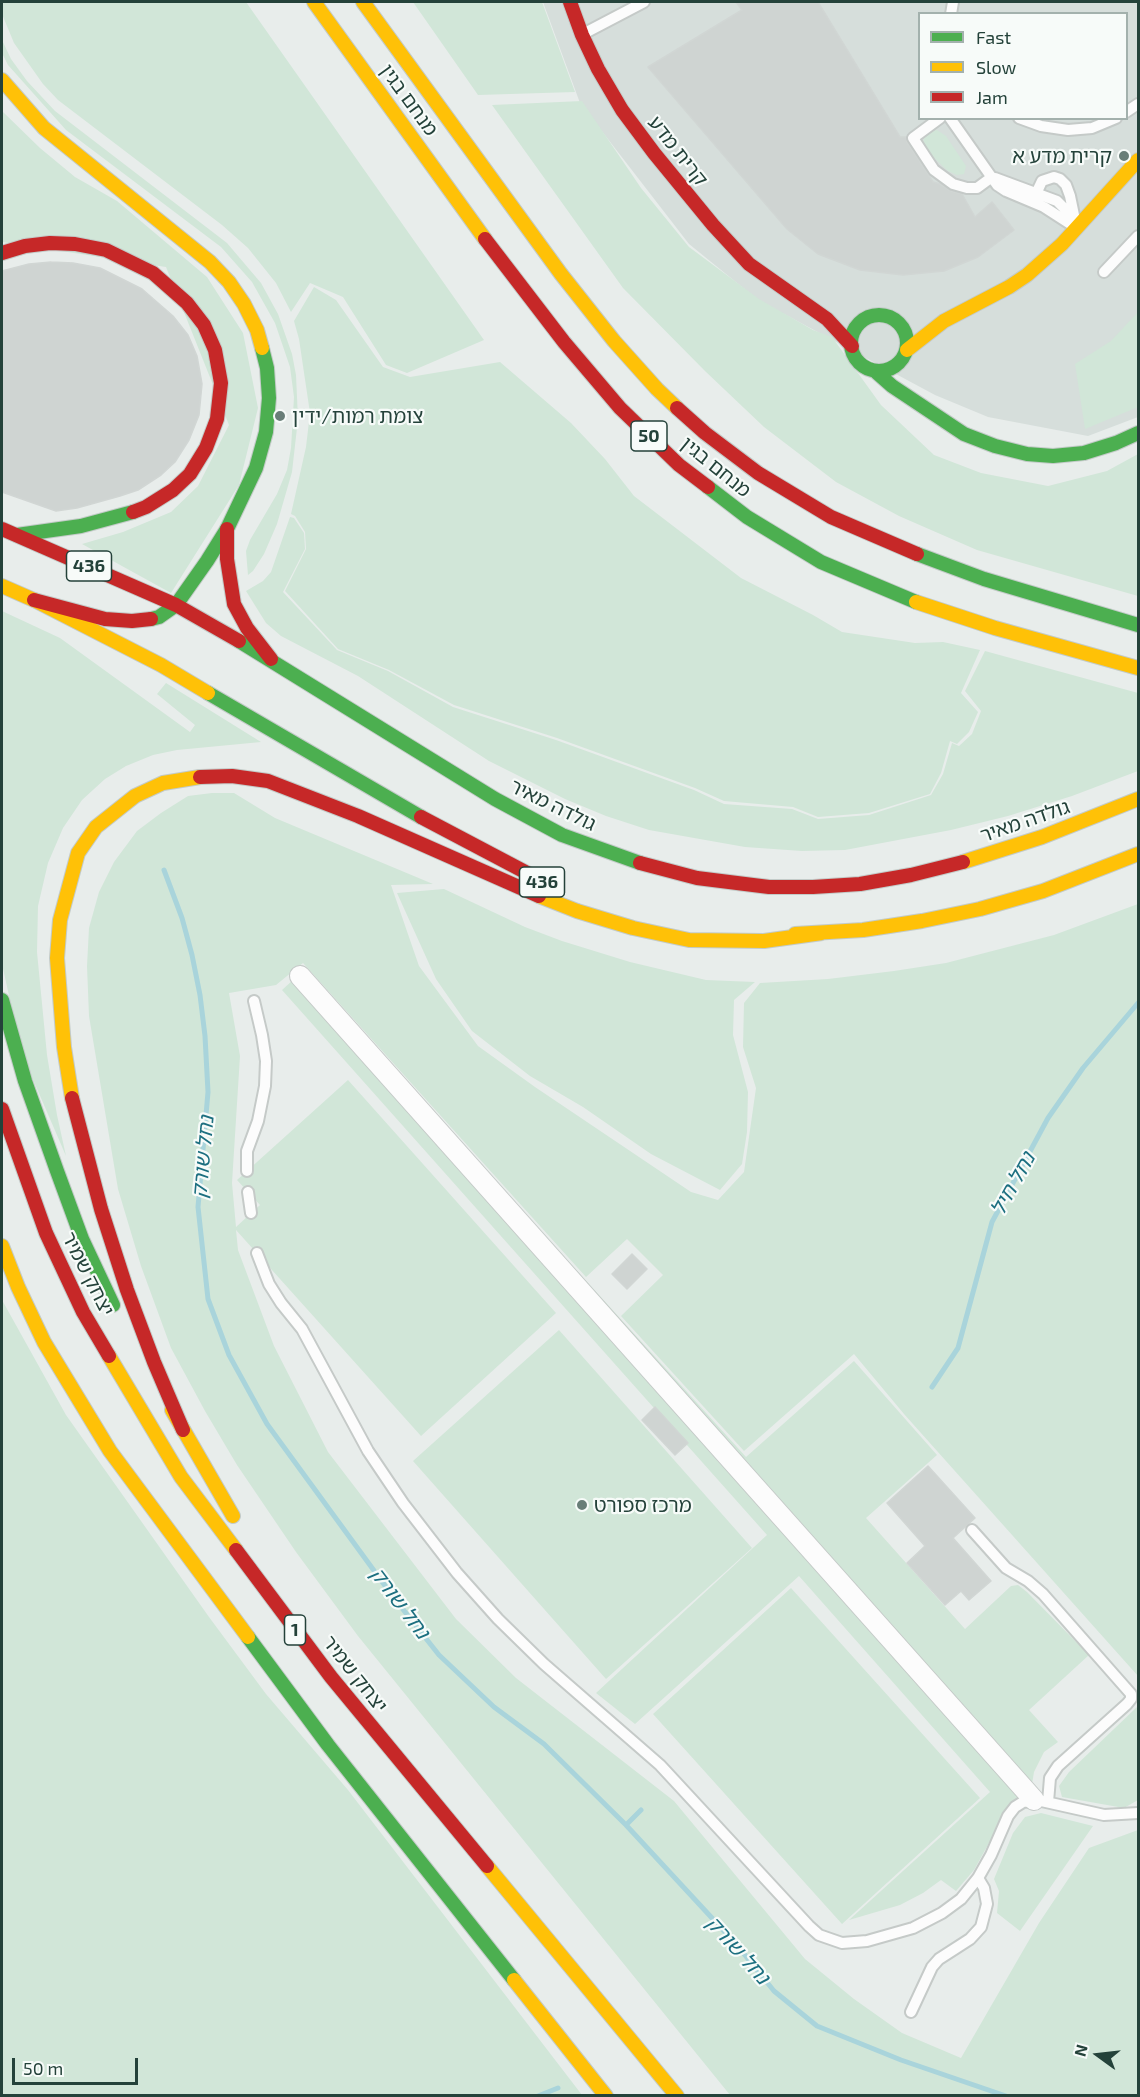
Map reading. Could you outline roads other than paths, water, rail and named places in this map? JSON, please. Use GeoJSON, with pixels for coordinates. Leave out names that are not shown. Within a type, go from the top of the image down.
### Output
{"type":"FeatureCollection","features":[{"type":"Feature","properties":{"kind":"main road","name":"מנחם בגין"},"geometry":{"type":"LineString","coordinates":[[314,2],[500,259],[564,342],[620,408],[679,465],[747,517],[821,562],[905,598],[995,628],[1138,668]]}},
{"type":"Feature","properties":{"kind":"main road","name":"מנחם בגין"},"geometry":{"type":"LineString","coordinates":[[363,2],[561,274],[614,341],[657,389],[705,433],[758,473],[831,517],[903,549],[984,579],[1138,625]]}},
{"type":"Feature","properties":{"kind":"main road"},"geometry":{"type":"LineString","coordinates":[[376,2],[395,43],[419,79]]}},
{"type":"Feature","properties":{"kind":"main road","name":"קרית מדע"},"geometry":{"type":"LineString","coordinates":[[570,2],[582,35],[622,110],[713,225],[749,264],[827,319],[852,346]]}},
{"type":"Feature","properties":{"kind":"main road"},"geometry":{"type":"LineString","coordinates":[[2,80],[44,128],[210,262],[229,282],[244,304],[257,330],[267,368],[269,398],[266,432],[256,468],[227,529],[176,605],[159,617],[132,621],[105,619],[34,600]]}},
{"type":"Feature","properties":{"kind":"main road"},"geometry":{"type":"LineString","coordinates":[[875,371],[891,369],[934,328],[1027,275],[1129,176],[1138,159]]}},
{"type":"Feature","properties":{"kind":"main road"},"geometry":{"type":"LineString","coordinates":[[2,254],[25,246],[50,243],[75,244],[106,250],[153,273],[187,303],[204,325],[215,350],[220,383],[217,419],[206,448],[190,474],[173,490],[146,507],[126,514],[81,526],[17,535]]}},
{"type":"Feature","properties":{"kind":"main road","name":"קרית מדע"},"geometry":{"type":"LineString","coordinates":[[794,297],[830,311],[866,318]]}},
{"type":"Feature","properties":{"kind":"main road"},"geometry":{"type":"LineString","coordinates":[[929,315],[972,306]]}},
{"type":"Feature","properties":{"kind":"main road"},"geometry":{"type":"LineString","coordinates":[[909,317],[892,318],[875,315],[866,318],[855,330],[853,353],[862,365],[875,371],[892,386],[964,434],[995,446],[1053,456],[1084,453],[1138,433]]}},
{"type":"Feature","properties":{"kind":"main road"},"geometry":{"type":"LineString","coordinates":[[892,318],[905,332],[905,354],[910,381],[925,408]]}},
{"type":"Feature","properties":{"kind":"main road","name":"גולדה מאיר"},"geometry":{"type":"LineString","coordinates":[[2,529],[176,605],[271,659],[527,817],[562,835],[631,861],[697,878],[769,886],[813,887],[860,884],[912,875],[960,863],[1042,837],[1138,799]]}},
{"type":"Feature","properties":{"kind":"main road"},"geometry":{"type":"LineString","coordinates":[[227,529],[226,559],[234,604],[247,628],[271,659]]}},
{"type":"Feature","properties":{"kind":"main road","name":"436"},"geometry":{"type":"LineString","coordinates":[[2,586],[160,665],[415,814],[556,888]]}},
{"type":"Feature","properties":{"kind":"main road"},"geometry":{"type":"LineString","coordinates":[[183,1430],[127,1290],[101,1209],[69,1086],[64,1047],[57,958],[60,920],[66,889],[78,853],[96,827],[117,809],[135,796],[163,783],[193,777],[232,776],[268,781],[358,816],[517,887],[577,911],[633,928],[689,940],[727,942],[764,941],[822,933]]}},
{"type":"Feature","properties":{"kind":"main road","name":"436"},"geometry":{"type":"LineString","coordinates":[[575,896],[634,914],[690,926],[742,933],[822,933],[863,930],[980,909],[1043,891],[1138,854]]}},
{"type":"Feature","properties":{"kind":"main road"},"geometry":{"type":"LineString","coordinates":[[2,1000],[25,1081],[79,1229],[124,1324],[224,1502],[243,1530]]}},
{"type":"Feature","properties":{"kind":"main road","name":"יצחק שמיר"},"geometry":{"type":"LineString","coordinates":[[2,1108],[46,1233],[83,1312],[181,1477],[331,1677],[676,2096]]}},
{"type":"Feature","properties":{"kind":"main road","name":"1"},"geometry":{"type":"LineString","coordinates":[[2,1246],[44,1342],[110,1451],[328,1745],[606,2096]]}},
{"type":"Feature","properties":{"kind":"main road"},"geometry":{"type":"LineString","coordinates":[[273,1576],[419,1784]]}},
{"type":"Feature","properties":{"kind":"street"},"geometry":{"type":"LineString","coordinates":[[300,976],[1041,1801]]}},
{"type":"Feature","properties":{"kind":"lane"},"geometry":{"type":"LineString","coordinates":[[582,35],[644,2]]}},
{"type":"Feature","properties":{"kind":"lane"},"geometry":{"type":"LineString","coordinates":[[937,120],[913,138],[934,170],[953,184],[966,188],[977,188],[992,177]]}},
{"type":"Feature","properties":{"kind":"lane"},"geometry":{"type":"LineString","coordinates":[[951,120],[992,177],[1034,197],[1077,228]]}},
{"type":"Feature","properties":{"kind":"lane"},"geometry":{"type":"LineString","coordinates":[[1024,120],[1041,126],[1068,130],[1092,128],[1111,120]]}},
{"type":"Feature","properties":{"kind":"lane"},"geometry":{"type":"LineString","coordinates":[[1034,197],[1042,181],[1054,177],[1060,179],[1066,185],[1070,196],[1077,228]]}},
{"type":"Feature","properties":{"kind":"lane"},"geometry":{"type":"LineString","coordinates":[[1104,272],[1138,236]]}},
{"type":"Feature","properties":{"kind":"lane"},"geometry":{"type":"LineString","coordinates":[[247,1171],[247,1151],[259,1115],[265,1086],[266,1061],[254,1001]]}},
{"type":"Feature","properties":{"kind":"lane"},"geometry":{"type":"LineString","coordinates":[[248,1192],[251,1213]]}},
{"type":"Feature","properties":{"kind":"lane"},"geometry":{"type":"LineString","coordinates":[[257,1253],[269,1284],[302,1329],[368,1451],[403,1503],[444,1557],[484,1604],[521,1642],[660,1765],[814,1931],[830,1940],[848,1943],[867,1941],[903,1932],[942,1913],[961,1899],[978,1878],[1011,1811],[1023,1802],[1041,1801],[1104,1815],[1138,1814]]}},
{"type":"Feature","properties":{"kind":"lane"},"geometry":{"type":"LineString","coordinates":[[972,1530],[1006,1568],[1028,1581],[1043,1594],[1131,1695],[1127,1704],[1058,1766],[1041,1801]]}},
{"type":"Feature","properties":{"kind":"lane"},"geometry":{"type":"LineString","coordinates":[[911,2012],[932,1967],[939,1959],[970,1939],[981,1927],[987,1904],[984,1888],[978,1878]]}},
{"type":"Feature","properties":{"kind":"waterway","name":"נחל שורק"},"geometry":{"type":"LineString","coordinates":[[164,870],[182,918],[192,955],[205,1036],[208,1092],[198,1207],[208,1299],[229,1355],[267,1424],[394,1598],[439,1655],[494,1707],[544,1744],[626,1825],[736,1944],[774,1991],[817,2026],[901,2060],[1006,2096]]}},
{"type":"Feature","properties":{"kind":"waterway","name":"נחל חיל"},"geometry":{"type":"LineString","coordinates":[[932,1387],[958,1348],[992,1222],[1048,1118],[1083,1068],[1138,1003]]}},
{"type":"Feature","properties":{"kind":"waterway"},"geometry":{"type":"LineString","coordinates":[[626,1825],[641,1810]]}},
{"type":"Feature","properties":{"kind":"waterway"},"geometry":{"type":"LineString","coordinates":[[538,2096],[558,2088]]}},
{"type":"Feature","properties":{"kind":"place","name":"קרית מדע א"},"geometry":{"type":"Point","coordinates":[1124,156]}},
{"type":"Feature","properties":{"kind":"place","name":"צומת רמות/ידין"},"geometry":{"type":"Point","coordinates":[280,416]}},
{"type":"Feature","properties":{"kind":"place","name":"מרכז ספורט"},"geometry":{"type":"Point","coordinates":[582,1505]}}]}
